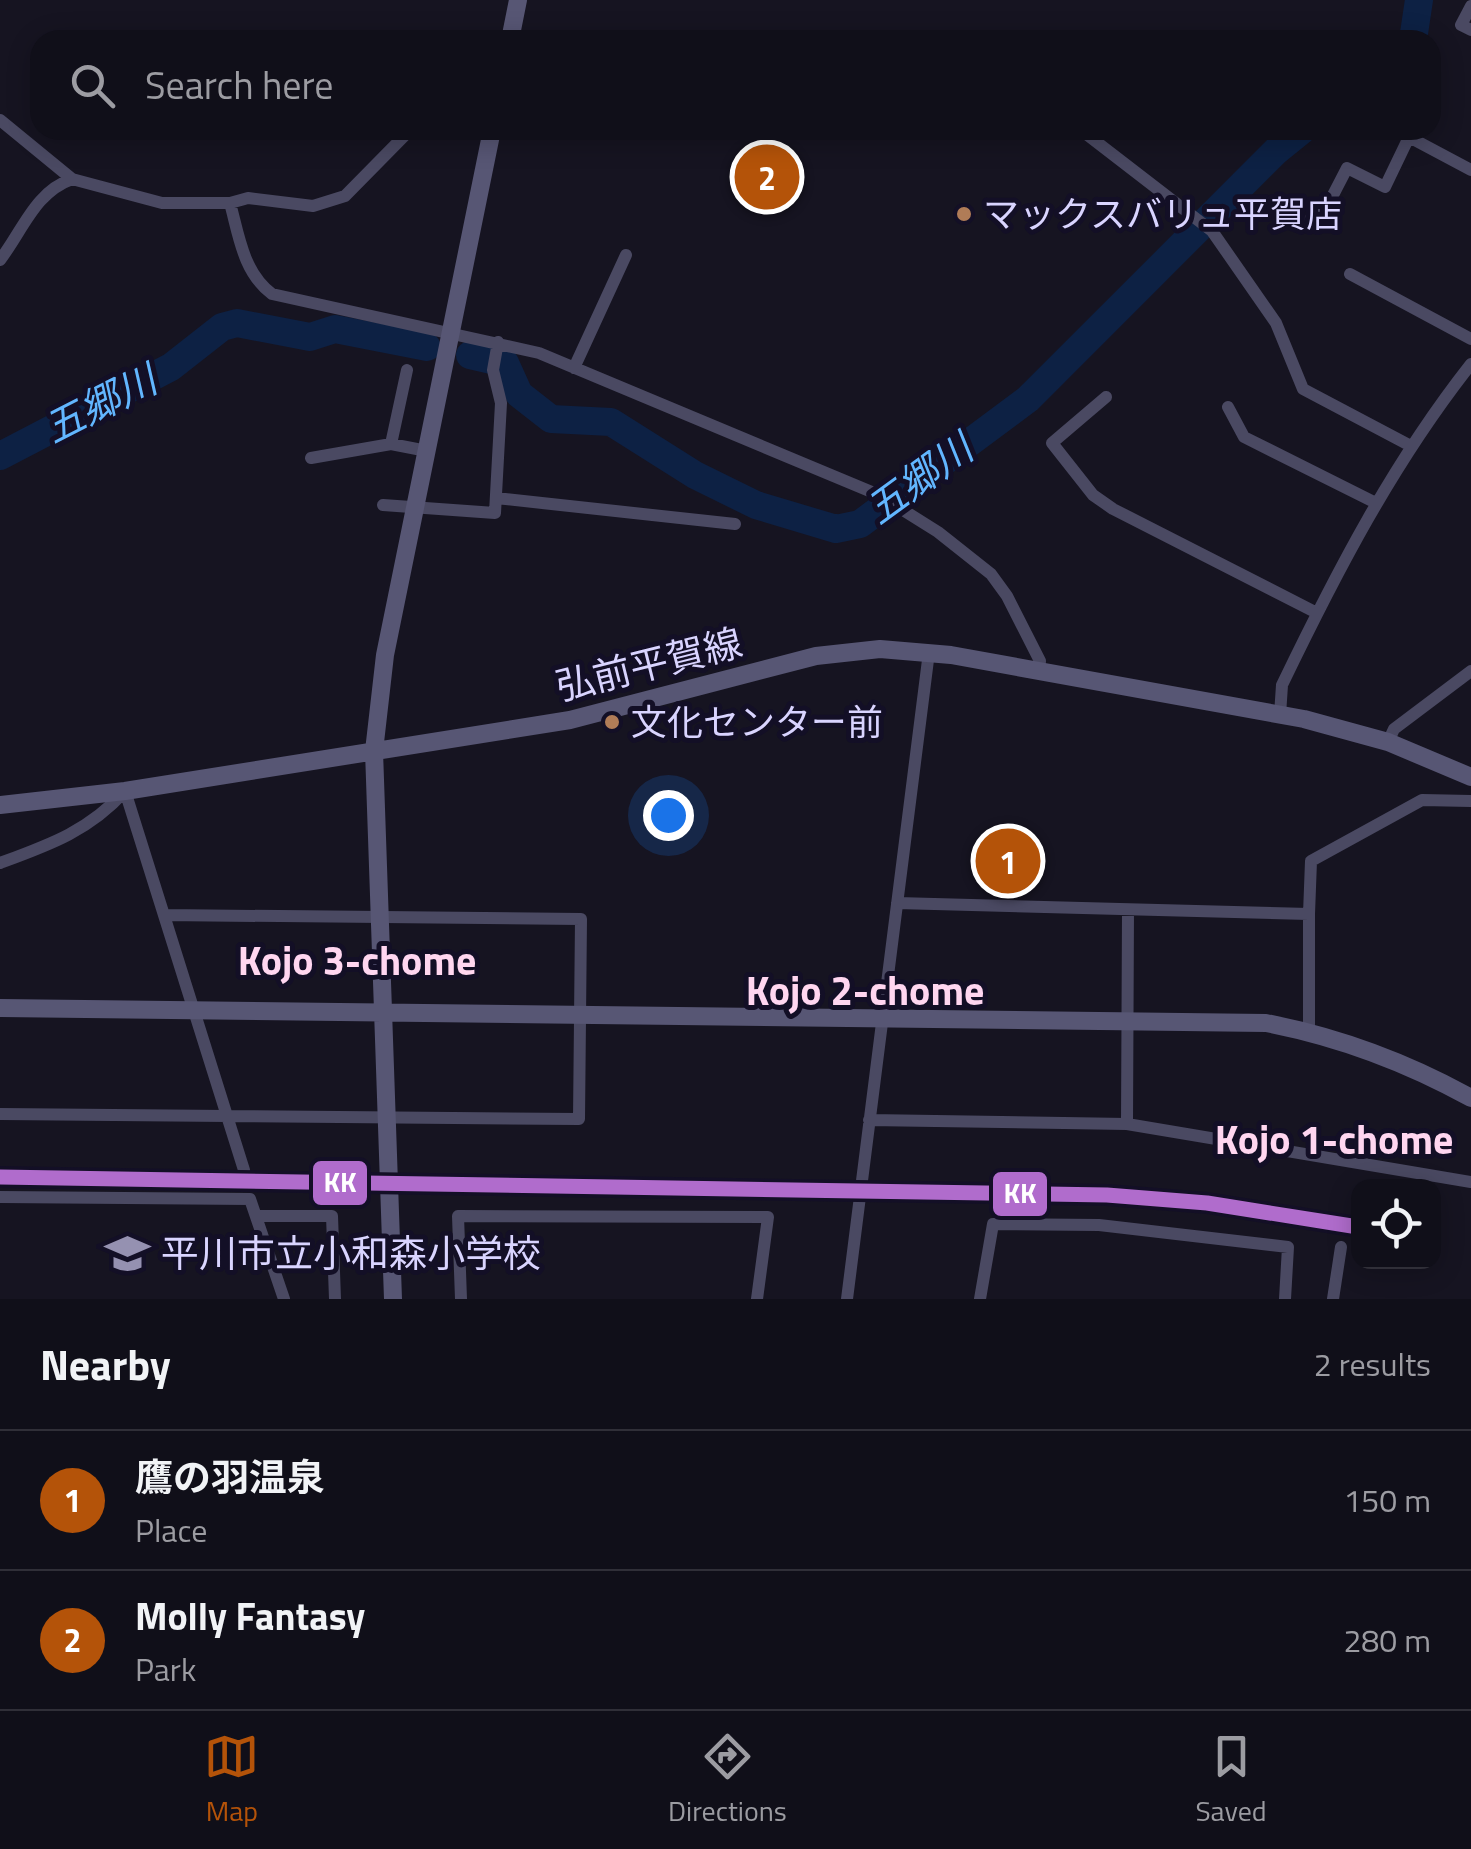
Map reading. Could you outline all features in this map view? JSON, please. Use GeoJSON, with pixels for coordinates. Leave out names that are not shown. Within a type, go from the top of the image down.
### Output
{"type":"FeatureCollection","features":[{"type":"Feature","properties":{"kind":"street"},"geometry":{"type":"LineString","coordinates":[[512,30],[518,0]]}},
{"type":"Feature","properties":{"kind":"street"},"geometry":{"type":"LineString","coordinates":[[1471,6],[1461,25],[1471,30]]}},
{"type":"Feature","properties":{"kind":"street"},"geometry":{"type":"LineString","coordinates":[[0,120],[72,179],[162,203],[230,203],[248,198],[314,206],[333,202],[345,196],[400,140]]}},
{"type":"Feature","properties":{"kind":"street"},"geometry":{"type":"LineString","coordinates":[[393,1299],[374,751],[385,656],[490,140]]}},
{"type":"Feature","properties":{"kind":"street"},"geometry":{"type":"LineString","coordinates":[[1094,140],[1212,231],[1276,323],[1303,390],[1410,445]]}},
{"type":"Feature","properties":{"kind":"street"},"geometry":{"type":"LineString","coordinates":[[1310,220],[1332,199],[1347,168],[1385,187],[1408,140]]}},
{"type":"Feature","properties":{"kind":"street"},"geometry":{"type":"LineString","coordinates":[[1415,140],[1471,170]]}},
{"type":"Feature","properties":{"kind":"street"},"geometry":{"type":"LineString","coordinates":[[0,260],[35,206],[54,185],[72,179]]}},
{"type":"Feature","properties":{"kind":"street"},"geometry":{"type":"LineString","coordinates":[[230,203],[245,258],[261,285],[272,294],[451,332],[574,368],[896,504],[990,574],[1008,596],[1040,662],[1040,671]]}},
{"type":"Feature","properties":{"kind":"street"},"geometry":{"type":"LineString","coordinates":[[574,368],[626,255]]}},
{"type":"Feature","properties":{"kind":"street"},"geometry":{"type":"LineString","coordinates":[[1350,274],[1471,339]]}},
{"type":"Feature","properties":{"kind":"street"},"geometry":{"type":"LineString","coordinates":[[383,505],[495,512],[501,403],[493,370],[497,347]]}},
{"type":"Feature","properties":{"kind":"street"},"geometry":{"type":"LineString","coordinates":[[1280,714],[1282,684],[1374,502],[1410,445],[1471,364]]}},
{"type":"Feature","properties":{"kind":"street"},"geometry":{"type":"LineString","coordinates":[[391,444],[407,370]]}},
{"type":"Feature","properties":{"kind":"street"},"geometry":{"type":"LineString","coordinates":[[1106,397],[1052,444],[1093,495],[1317,613]]}},
{"type":"Feature","properties":{"kind":"street"},"geometry":{"type":"LineString","coordinates":[[1228,408],[1244,437],[1374,502]]}},
{"type":"Feature","properties":{"kind":"street"},"geometry":{"type":"LineString","coordinates":[[310,458],[391,444],[426,451]]}},
{"type":"Feature","properties":{"kind":"street"},"geometry":{"type":"LineString","coordinates":[[496,498],[735,524]]}},
{"type":"Feature","properties":{"kind":"street","name":"弘前平賀線"},"geometry":{"type":"LineString","coordinates":[[0,805],[125,791],[612,712],[840,651],[928,652],[1280,714],[1388,742],[1471,778]]}},
{"type":"Feature","properties":{"kind":"street"},"geometry":{"type":"LineString","coordinates":[[847,1299],[928,652]]}},
{"type":"Feature","properties":{"kind":"street"},"geometry":{"type":"LineString","coordinates":[[1388,742],[1394,728],[1471,670]]}},
{"type":"Feature","properties":{"kind":"street"},"geometry":{"type":"LineString","coordinates":[[0,863],[73,836],[105,814],[125,791]]}},
{"type":"Feature","properties":{"kind":"street"},"geometry":{"type":"LineString","coordinates":[[125,791],[244,1170]]}},
{"type":"Feature","properties":{"kind":"street"},"geometry":{"type":"LineString","coordinates":[[1309,1032],[1311,860],[1422,800],[1471,802]]}},
{"type":"Feature","properties":{"kind":"street"},"geometry":{"type":"LineString","coordinates":[[897,904],[1309,914]]}},
{"type":"Feature","properties":{"kind":"street"},"geometry":{"type":"LineString","coordinates":[[1127,1124],[1128,912]]}},
{"type":"Feature","properties":{"kind":"street"},"geometry":{"type":"LineString","coordinates":[[0,1114],[580,1120],[582,919],[164,915]]}},
{"type":"Feature","properties":{"kind":"street"},"geometry":{"type":"LineString","coordinates":[[0,1008],[1130,1018],[1266,1023],[1309,1032],[1414,1066],[1471,1098]]}},
{"type":"Feature","properties":{"kind":"street"},"geometry":{"type":"LineString","coordinates":[[869,1120],[1127,1124],[1471,1182]]}},
{"type":"Feature","properties":{"kind":"street"},"geometry":{"type":"LineString","coordinates":[[0,1197],[250,1199],[284,1299]]}},
{"type":"Feature","properties":{"kind":"street"},"geometry":{"type":"LineString","coordinates":[[258,1216],[332,1216],[335,1299]]}},
{"type":"Feature","properties":{"kind":"street"},"geometry":{"type":"LineString","coordinates":[[461,1299],[458,1216],[768,1218],[757,1299]]}},
{"type":"Feature","properties":{"kind":"street"},"geometry":{"type":"LineString","coordinates":[[980,1299],[994,1224],[1099,1224],[1288,1247],[1285,1299]]}},
{"type":"Feature","properties":{"kind":"street"},"geometry":{"type":"LineString","coordinates":[[1333,1299],[1341,1247]]}},
{"type":"Feature","properties":{"kind":"waterway","name":"五郷川"},"geometry":{"type":"LineString","coordinates":[[1414,30],[1419,0]]}},
{"type":"Feature","properties":{"kind":"waterway","name":"五郷川"},"geometry":{"type":"LineString","coordinates":[[470,355],[505,363],[519,394],[551,419],[611,422],[695,475],[756,505],[836,529],[860,524],[1028,399],[1290,140]]}},
{"type":"Feature","properties":{"kind":"waterway","name":"五郷川"},"geometry":{"type":"LineString","coordinates":[[0,456],[171,367],[222,327],[237,323],[310,337],[335,329],[427,347]]}},
{"type":"Feature","properties":{"kind":"transit line","name":"KK"},"geometry":{"type":"LineString","coordinates":[[0,1177],[1107,1195],[1207,1203],[1351,1226]]}},
{"type":"Feature","properties":{"kind":"place","name":"Molly Fantasy"},"geometry":{"type":"Point","coordinates":[767,177]}},
{"type":"Feature","properties":{"kind":"place","name":"マックスバリュ平賀店"},"geometry":{"type":"Point","coordinates":[964,214]}},
{"type":"Feature","properties":{"kind":"place","name":"文化センター前"},"geometry":{"type":"Point","coordinates":[612,722]}},
{"type":"Feature","properties":{"kind":"place","name":"鷹の羽温泉"},"geometry":{"type":"Point","coordinates":[1008,861]}},
{"type":"Feature","properties":{"kind":"place","name":"平川市立小和森小学校"},"geometry":{"type":"Point","coordinates":[128,1254]}},
{"type":"Feature","properties":{"kind":"district","name":"Kojo 3-chome"},"geometry":{"type":"Point","coordinates":[357,961]}},
{"type":"Feature","properties":{"kind":"district","name":"Kojo 2-chome"},"geometry":{"type":"Point","coordinates":[865,991]}},
{"type":"Feature","properties":{"kind":"district","name":"Kojo 1-chome"},"geometry":{"type":"Point","coordinates":[1334,1140]}}]}
